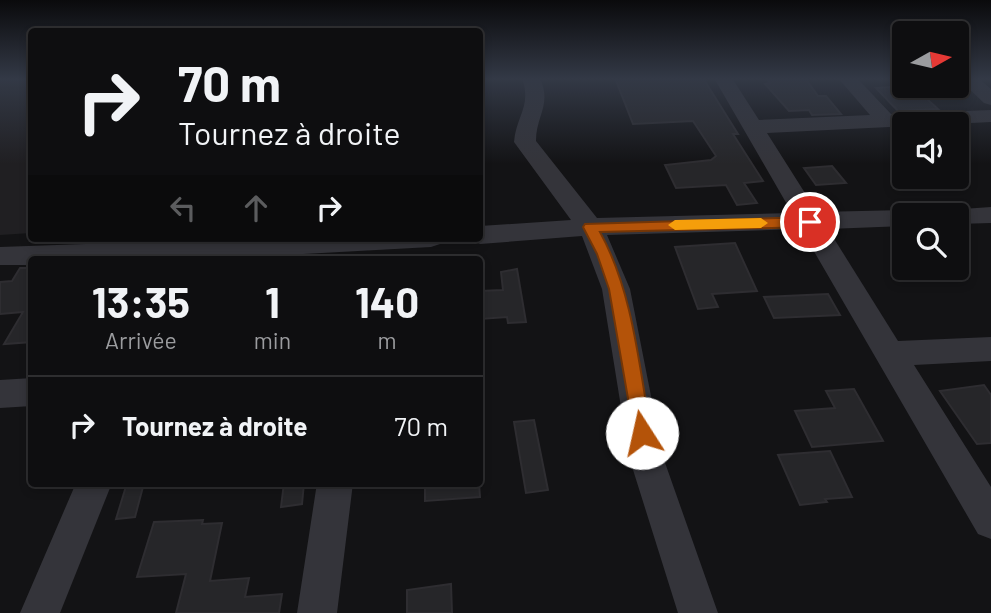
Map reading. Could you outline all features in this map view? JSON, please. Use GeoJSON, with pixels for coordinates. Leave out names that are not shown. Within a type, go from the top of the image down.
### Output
{"type":"FeatureCollection","features":[{"type":"Feature","properties":{"kind":"street"},"geometry":{"type":"LineString","coordinates":[[535,107],[524,132],[525,142],[590,227],[617,289],[646,457],[698,613]]}},
{"type":"Feature","properties":{"kind":"street"},"geometry":{"type":"LineString","coordinates":[[740,107],[991,521]]}},
{"type":"Feature","properties":{"kind":"street"},"geometry":{"type":"LineString","coordinates":[[873,107],[884,119]]}},
{"type":"Feature","properties":{"kind":"street"},"geometry":{"type":"LineString","coordinates":[[752,127],[991,116]]}},
{"type":"Feature","properties":{"kind":"street"},"geometry":{"type":"LineString","coordinates":[[969,216],[991,215]]}},
{"type":"Feature","properties":{"kind":"street"},"geometry":{"type":"LineString","coordinates":[[483,235],[590,227],[892,219]]}},
{"type":"Feature","properties":{"kind":"street"},"geometry":{"type":"LineString","coordinates":[[0,256],[186,255],[398,242]]}},
{"type":"Feature","properties":{"kind":"street"},"geometry":{"type":"LineString","coordinates":[[890,354],[991,349]]}},
{"type":"Feature","properties":{"kind":"street"},"geometry":{"type":"LineString","coordinates":[[0,394],[28,393]]}},
{"type":"Feature","properties":{"kind":"street"},"geometry":{"type":"LineString","coordinates":[[40,613],[91,487]]}},
{"type":"Feature","properties":{"kind":"street"},"geometry":{"type":"LineString","coordinates":[[317,613],[334,487]]}},
{"type":"Feature","properties":{"kind":"shaded area"},"geometry":{"type":"Polygon","coordinates":[[[0,107],[28,107],[28,233],[0,235],[0,107]]]}},
{"type":"Feature","properties":{"kind":"building"},"geometry":{"type":"Polygon","coordinates":[[[626,107],[721,107],[738,134],[733,134],[763,181],[744,183],[757,203],[737,205],[726,185],[676,188],[665,165],[711,160],[716,156],[693,121],[633,124],[626,107]]]}},
{"type":"Feature","properties":{"kind":"building"},"geometry":{"type":"Polygon","coordinates":[[[785,107],[835,107],[841,114],[812,115],[809,110],[789,111],[785,107]]]}},
{"type":"Feature","properties":{"kind":"building"},"geometry":{"type":"Polygon","coordinates":[[[894,107],[935,107],[938,109],[898,111],[894,107]]]}},
{"type":"Feature","properties":{"kind":"building"},"geometry":{"type":"Polygon","coordinates":[[[832,166],[846,183],[816,185],[804,168],[832,166]]]}},
{"type":"Feature","properties":{"kind":"building"},"geometry":{"type":"Polygon","coordinates":[[[735,243],[757,291],[712,294],[718,307],[698,309],[675,247],[735,243]]]}},
{"type":"Feature","properties":{"kind":"building"},"geometry":{"type":"Polygon","coordinates":[[[20,268],[28,268],[28,342],[4,344],[23,312],[0,314],[0,282],[12,281],[20,268]]]}},
{"type":"Feature","properties":{"kind":"building"},"geometry":{"type":"Polygon","coordinates":[[[517,269],[526,322],[508,323],[507,317],[483,319],[483,291],[503,290],[501,272],[517,269]]]}},
{"type":"Feature","properties":{"kind":"building"},"geometry":{"type":"Polygon","coordinates":[[[828,294],[840,315],[774,318],[764,297],[828,294]]]}},
{"type":"Feature","properties":{"kind":"building"},"geometry":{"type":"Polygon","coordinates":[[[984,385],[991,395],[991,443],[977,444],[940,391],[984,385]]]}},
{"type":"Feature","properties":{"kind":"building"},"geometry":{"type":"Polygon","coordinates":[[[854,389],[883,441],[812,447],[795,411],[835,408],[826,391],[854,389]]]}},
{"type":"Feature","properties":{"kind":"building"},"geometry":{"type":"Polygon","coordinates":[[[534,420],[548,490],[526,493],[514,422],[534,420]]]}},
{"type":"Feature","properties":{"kind":"building"},"geometry":{"type":"Polygon","coordinates":[[[830,451],[852,497],[825,499],[827,502],[800,505],[778,455],[830,451]]]}},
{"type":"Feature","properties":{"kind":"building"},"geometry":{"type":"Polygon","coordinates":[[[126,487],[143,487],[135,517],[116,519],[126,487]]]}},
{"type":"Feature","properties":{"kind":"building"},"geometry":{"type":"Polygon","coordinates":[[[284,487],[304,487],[302,504],[281,507],[284,487]]]}},
{"type":"Feature","properties":{"kind":"building"},"geometry":{"type":"Polygon","coordinates":[[[425,487],[479,487],[480,497],[425,501],[425,487]]]}},
{"type":"Feature","properties":{"kind":"building"},"geometry":{"type":"Polygon","coordinates":[[[203,520],[202,524],[222,523],[210,581],[249,578],[245,597],[282,594],[279,613],[176,613],[186,574],[137,577],[154,522],[203,520]]]}},
{"type":"Feature","properties":{"kind":"building"},"geometry":{"type":"Polygon","coordinates":[[[451,584],[452,613],[407,613],[407,590],[451,584]]]}},
{"type":"Feature","properties":{"kind":"slow traffic"},"geometry":{"type":"LineString","coordinates":[[675,225],[761,223]]}},
{"type":"Feature","properties":{"kind":"route"},"geometry":{"type":"LineString","coordinates":[[642,433],[617,289],[590,227],[810,222]]}}]}
